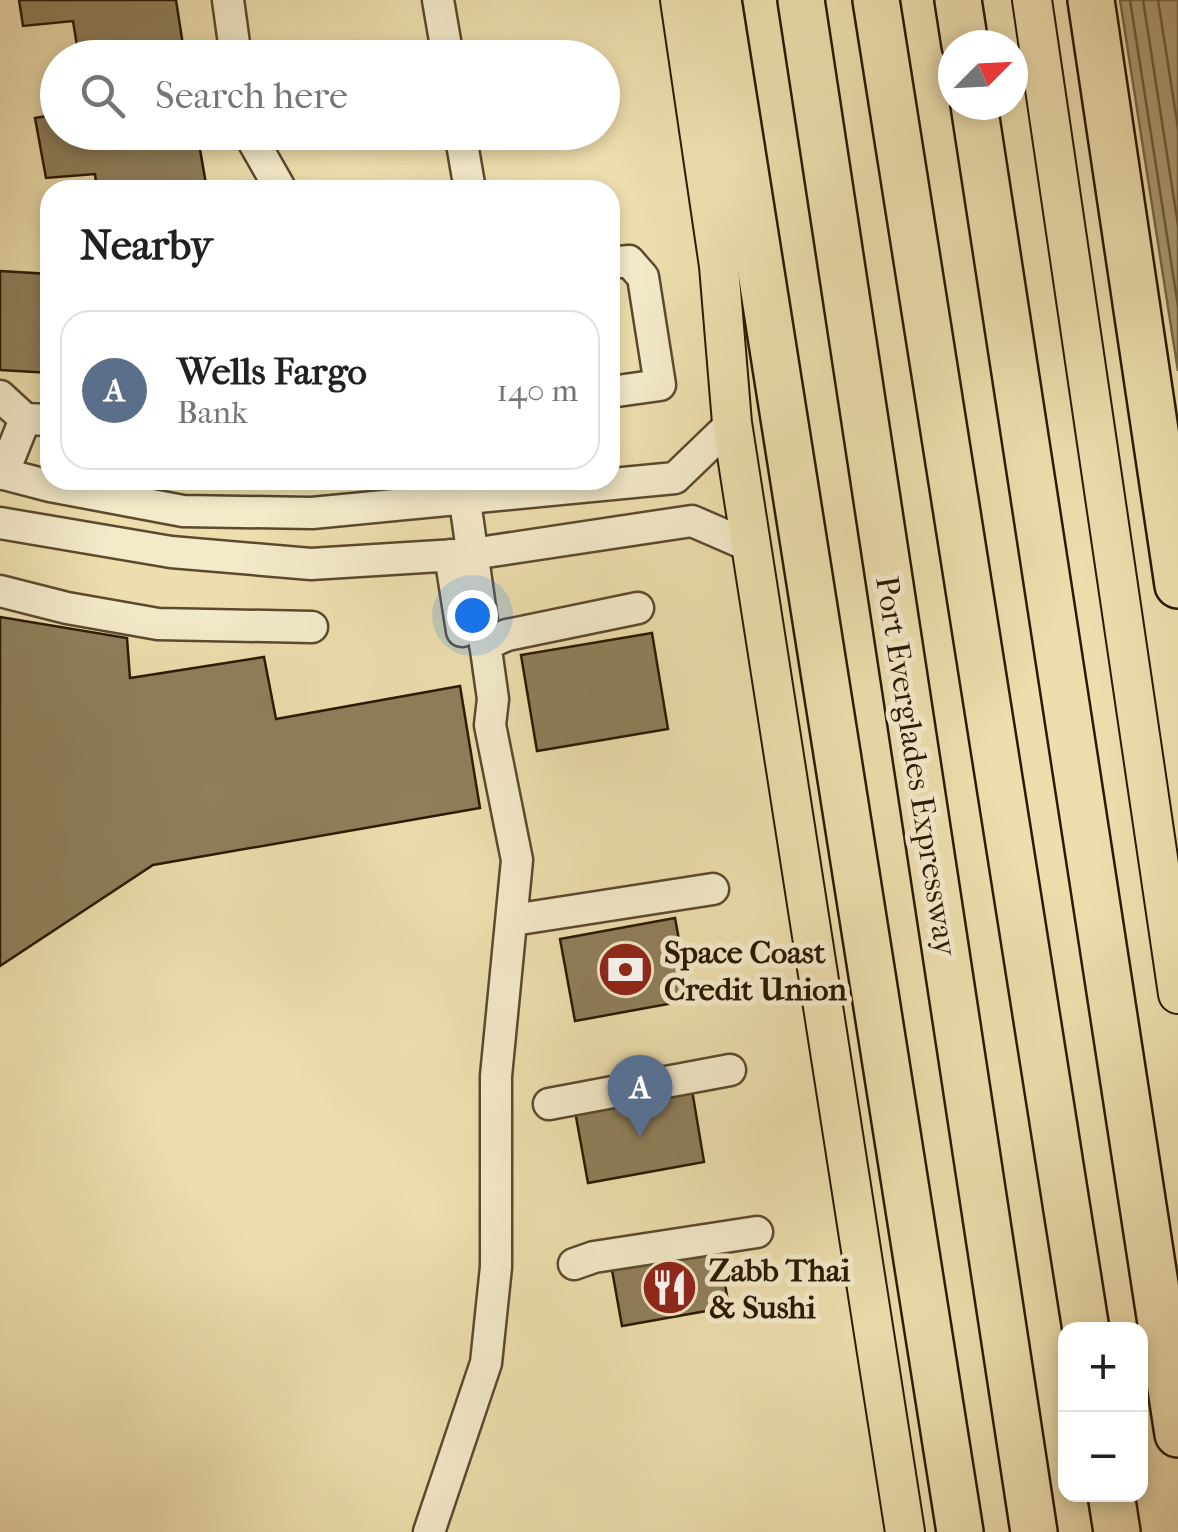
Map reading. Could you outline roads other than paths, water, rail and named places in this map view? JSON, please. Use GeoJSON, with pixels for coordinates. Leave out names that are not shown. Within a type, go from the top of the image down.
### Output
{"type":"FeatureCollection","features":[{"type":"Feature","properties":{"kind":"highway"},"geometry":{"type":"LineString","coordinates":[[718,0],[960,1532]]}},
{"type":"Feature","properties":{"kind":"highway"},"geometry":{"type":"LineString","coordinates":[[876,0],[1085,1322]]}},
{"type":"Feature","properties":{"kind":"highway"},"geometry":{"type":"LineString","coordinates":[[958,0],[962,30]]}},
{"type":"Feature","properties":{"kind":"highway"},"geometry":{"type":"LineString","coordinates":[[1090,0],[1178,586]]}},
{"type":"Feature","properties":{"kind":"highway","name":"Port Everglades Expressway"},"geometry":{"type":"LineString","coordinates":[[801,4],[1034,1532]]}},
{"type":"Feature","properties":{"kind":"highway"},"geometry":{"type":"LineString","coordinates":[[976,120],[1178,1434]]}},
{"type":"Feature","properties":{"kind":"highway"},"geometry":{"type":"LineString","coordinates":[[1113,1502],[1118,1532]]}},
{"type":"Feature","properties":{"kind":"main road"},"geometry":{"type":"LineString","coordinates":[[680,0],[719,266],[732,423],[905,1532]]}},
{"type":"Feature","properties":{"kind":"main road"},"geometry":{"type":"LineString","coordinates":[[1032,0],[1178,994]]}},
{"type":"Feature","properties":{"kind":"street"},"geometry":{"type":"LineString","coordinates":[[228,0],[234,40]]}},
{"type":"Feature","properties":{"kind":"street"},"geometry":{"type":"LineString","coordinates":[[438,0],[445,40]]}},
{"type":"Feature","properties":{"kind":"street"},"geometry":{"type":"LineString","coordinates":[[259,150],[276,180]]}},
{"type":"Feature","properties":{"kind":"street"},"geometry":{"type":"LineString","coordinates":[[463,150],[468,180]]}},
{"type":"Feature","properties":{"kind":"street"},"geometry":{"type":"LineString","coordinates":[[620,261],[629,261],[643,276],[660,386],[620,391]]}},
{"type":"Feature","properties":{"kind":"street"},"geometry":{"type":"LineString","coordinates":[[0,396],[38,420],[2,473],[40,481]]}},
{"type":"Feature","properties":{"kind":"street"},"geometry":{"type":"LineString","coordinates":[[620,481],[675,478],[732,423]]}},
{"type":"Feature","properties":{"kind":"street"},"geometry":{"type":"LineString","coordinates":[[83,490],[183,511],[312,512],[457,490]]}},
{"type":"Feature","properties":{"kind":"street"},"geometry":{"type":"LineString","coordinates":[[464,490],[461,554],[475,703],[490,725]]}},
{"type":"Feature","properties":{"kind":"street"},"geometry":{"type":"LineString","coordinates":[[0,523],[172,552],[311,564],[461,554],[692,521],[752,547]]}},
{"type":"Feature","properties":{"kind":"street"},"geometry":{"type":"LineString","coordinates":[[429,1532],[486,1363],[496,1267],[496,1076],[518,860],[490,725],[492,699],[485,645],[461,554]]}},
{"type":"Feature","properties":{"kind":"street"},"geometry":{"type":"LineString","coordinates":[[0,591],[158,624],[312,628]]}},
{"type":"Feature","properties":{"kind":"street"},"geometry":{"type":"LineString","coordinates":[[485,645],[507,636],[638,608]]}},
{"type":"Feature","properties":{"kind":"street"},"geometry":{"type":"LineString","coordinates":[[513,920],[713,889]]}},
{"type":"Feature","properties":{"kind":"street"},"geometry":{"type":"LineString","coordinates":[[549,1104],[730,1070]]}},
{"type":"Feature","properties":{"kind":"street"},"geometry":{"type":"LineString","coordinates":[[574,1264],[594,1257],[757,1232]]}},
{"type":"Feature","properties":{"kind":"water"},"geometry":{"type":"Polygon","coordinates":[[[1120,0],[1178,0],[1178,371],[1120,0]]]}},
{"type":"Feature","properties":{"kind":"place","name":"Space Coast Credit Union"},"geometry":{"type":"Point","coordinates":[625,970]}},
{"type":"Feature","properties":{"kind":"place","name":"Wells Fargo"},"geometry":{"type":"Point","coordinates":[640,1137]}},
{"type":"Feature","properties":{"kind":"place","name":"Zabb Thai & Sushi"},"geometry":{"type":"Point","coordinates":[670,1288]}}]}
